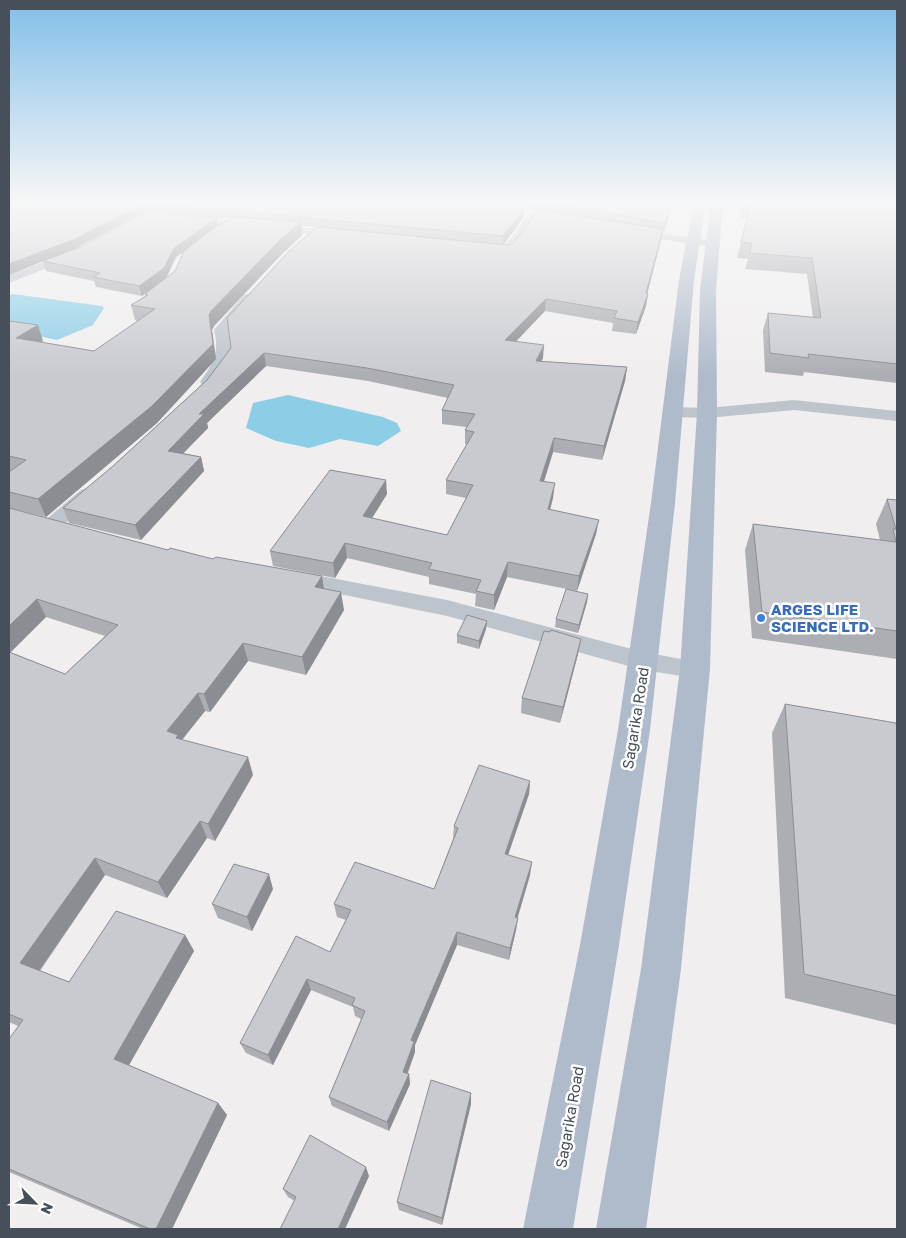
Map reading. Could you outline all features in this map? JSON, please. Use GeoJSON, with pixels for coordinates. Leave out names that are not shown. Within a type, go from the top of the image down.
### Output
{"type":"FeatureCollection","features":[{"type":"Feature","properties":{"kind":"main road","name":"Sagarika Road"},"geometry":{"type":"LineString","coordinates":[[548,1229],[599,956],[644,661],[673,412],[699,261]]}},
{"type":"Feature","properties":{"kind":"main road","name":"Sagarika Road"},"geometry":{"type":"LineString","coordinates":[[621,1229],[661,969],[695,669],[707,414],[708,290],[704,261]]}},
{"type":"Feature","properties":{"kind":"street"},"geometry":{"type":"LineString","coordinates":[[9,279],[58,261]]}},
{"type":"Feature","properties":{"kind":"street"},"geometry":{"type":"LineString","coordinates":[[196,395],[225,360],[224,340],[221,330],[258,288]]}},
{"type":"Feature","properties":{"kind":"street"},"geometry":{"type":"LineString","coordinates":[[673,412],[707,414],[794,405],[897,416]]}},
{"type":"Feature","properties":{"kind":"street"},"geometry":{"type":"LineString","coordinates":[[74,533],[40,525],[97,486]]}},
{"type":"Feature","properties":{"kind":"street"},"geometry":{"type":"LineString","coordinates":[[276,575],[447,608],[644,661],[695,669]]}},
{"type":"Feature","properties":{"kind":"water"},"geometry":{"type":"Polygon","coordinates":[[[9,295],[102,306],[104,308],[93,325],[57,340],[9,330],[9,295]]]}},
{"type":"Feature","properties":{"kind":"water"},"geometry":{"type":"Polygon","coordinates":[[[288,395],[383,417],[397,423],[401,431],[378,446],[340,439],[309,448],[276,441],[246,428],[253,403],[288,395]]]}},
{"type":"Feature","properties":{"kind":"building"},"geometry":{"type":"Polygon","coordinates":[[[43,261],[168,261],[164,268],[139,286],[93,277],[100,273],[43,261]]]}},
{"type":"Feature","properties":{"kind":"building"},"geometry":{"type":"Polygon","coordinates":[[[180,261],[260,261],[211,311],[209,315],[213,344],[152,406],[38,499],[9,492],[9,472],[26,460],[9,456],[9,321],[38,325],[16,338],[94,351],[155,309],[131,305],[148,295],[145,294],[175,271],[180,261]]]}},
{"type":"Feature","properties":{"kind":"building"},"geometry":{"type":"Polygon","coordinates":[[[280,261],[655,261],[646,293],[648,294],[638,322],[614,318],[617,311],[546,299],[505,340],[544,345],[536,361],[627,367],[604,446],[554,438],[540,481],[555,483],[548,509],[599,520],[579,576],[508,562],[494,595],[476,591],[481,580],[429,569],[432,563],[345,543],[333,563],[270,551],[330,470],[386,480],[363,516],[447,535],[473,485],[446,480],[474,432],[465,430],[475,414],[442,410],[454,385],[367,368],[264,353],[199,414],[204,414],[168,451],[201,457],[135,525],[63,508],[113,466],[207,380],[231,348],[227,318],[280,261]]]}},
{"type":"Feature","properties":{"kind":"building"},"geometry":{"type":"Polygon","coordinates":[[[812,261],[897,261],[897,364],[808,354],[809,358],[770,353],[768,313],[821,318],[812,261]]]}},
{"type":"Feature","properties":{"kind":"building"},"geometry":{"type":"Polygon","coordinates":[[[887,499],[897,500],[897,631],[762,612],[753,524],[896,542],[893,529],[896,529],[887,499]]]}},
{"type":"Feature","properties":{"kind":"building"},"geometry":{"type":"Polygon","coordinates":[[[9,508],[168,550],[170,548],[213,559],[216,557],[322,576],[315,587],[341,592],[302,657],[243,643],[204,694],[198,693],[167,731],[178,735],[176,738],[248,757],[208,824],[200,821],[158,882],[95,858],[20,963],[69,982],[116,911],[185,935],[114,1059],[218,1103],[156,1229],[150,1229],[9,1169],[9,1039],[23,1020],[9,1014],[9,652],[65,674],[118,625],[37,599],[9,626],[9,508]]]}},
{"type":"Feature","properties":{"kind":"building"},"geometry":{"type":"Polygon","coordinates":[[[566,589],[588,594],[579,625],[556,619],[566,589]]]}},
{"type":"Feature","properties":{"kind":"building"},"geometry":{"type":"Polygon","coordinates":[[[467,615],[487,621],[479,641],[457,635],[467,615]]]}},
{"type":"Feature","properties":{"kind":"building"},"geometry":{"type":"Polygon","coordinates":[[[551,630],[581,639],[563,707],[522,698],[544,631],[550,632],[551,630]]]}},
{"type":"Feature","properties":{"kind":"building"},"geometry":{"type":"Polygon","coordinates":[[[785,704],[896,723],[897,996],[804,974],[785,704]]]}},
{"type":"Feature","properties":{"kind":"building"},"geometry":{"type":"Polygon","coordinates":[[[479,765],[530,781],[505,854],[532,862],[515,917],[518,918],[510,948],[457,932],[411,1040],[414,1042],[403,1072],[409,1074],[387,1122],[329,1097],[365,1011],[352,1005],[355,998],[307,979],[268,1055],[240,1043],[296,936],[330,952],[351,910],[334,904],[355,862],[434,889],[458,828],[454,826],[479,765]]]}},
{"type":"Feature","properties":{"kind":"building"},"geometry":{"type":"Polygon","coordinates":[[[234,864],[269,874],[247,917],[212,904],[234,864]]]}},
{"type":"Feature","properties":{"kind":"building"},"geometry":{"type":"Polygon","coordinates":[[[431,1080],[471,1093],[442,1218],[397,1202],[431,1080]]]}},
{"type":"Feature","properties":{"kind":"building"},"geometry":{"type":"Polygon","coordinates":[[[310,1135],[366,1167],[338,1229],[280,1229],[296,1197],[283,1189],[310,1135]]]}},
{"type":"Feature","properties":{"kind":"place","name":"ARGES LIFE SCIENCE LTD."},"geometry":{"type":"Point","coordinates":[761,618]}}]}
